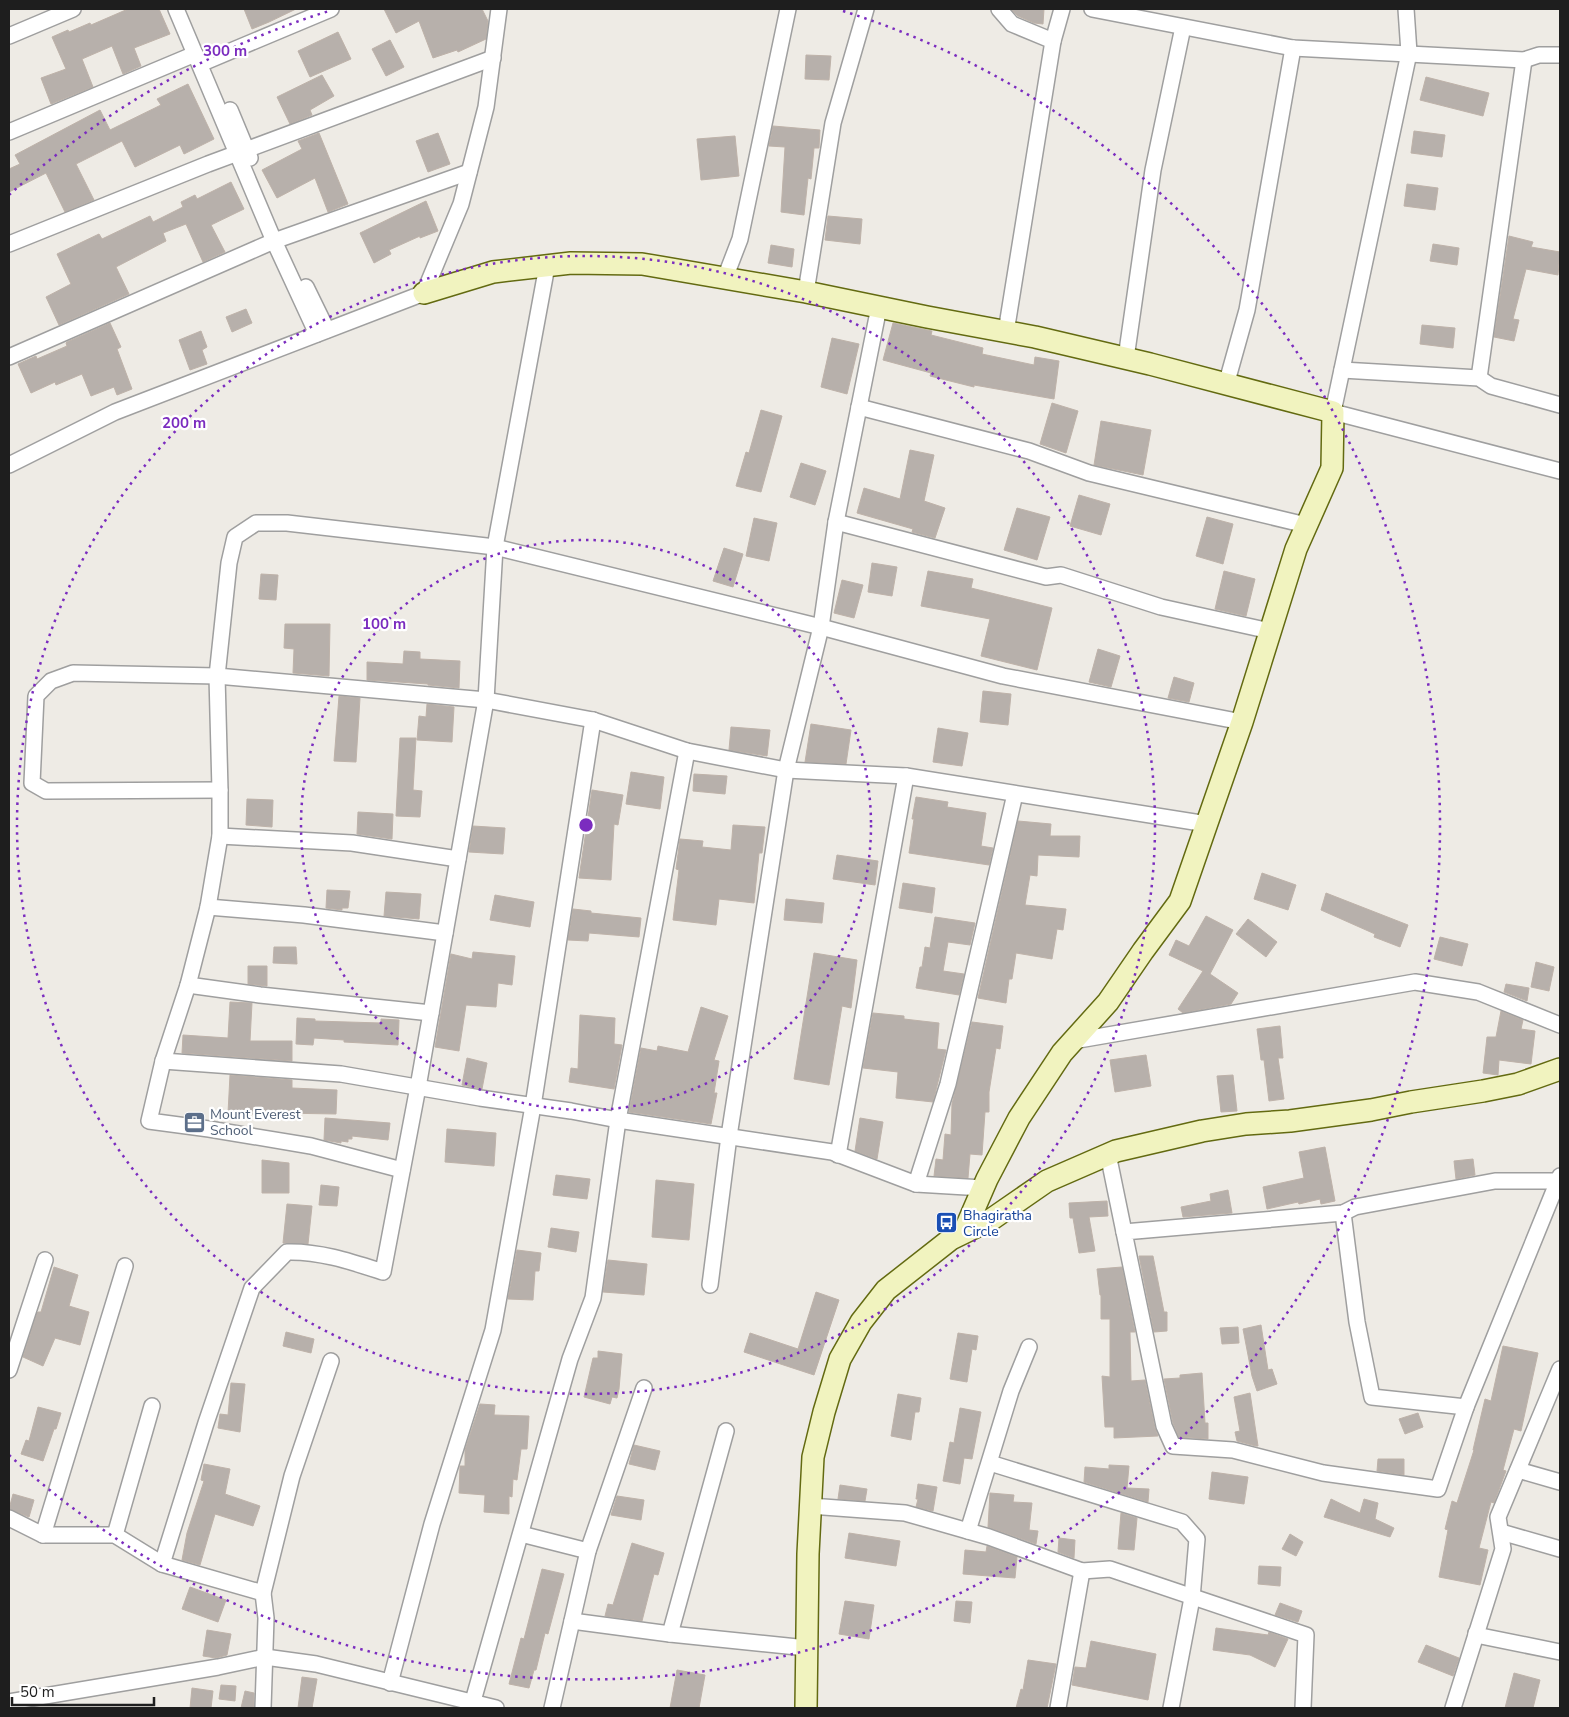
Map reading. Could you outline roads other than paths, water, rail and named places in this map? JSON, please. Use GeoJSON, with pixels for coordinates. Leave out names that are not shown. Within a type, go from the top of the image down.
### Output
{"type":"FeatureCollection","features":[{"type":"Feature","properties":{"kind":"street"},"geometry":{"type":"LineString","coordinates":[[9,36],[73,9]]}},
{"type":"Feature","properties":{"kind":"street"},"geometry":{"type":"LineString","coordinates":[[176,9],[201,60],[278,240],[322,332]]}},
{"type":"Feature","properties":{"kind":"street"},"geometry":{"type":"LineString","coordinates":[[187,9],[201,60]]}},
{"type":"Feature","properties":{"kind":"street"},"geometry":{"type":"LineString","coordinates":[[9,132],[331,9]]}},
{"type":"Feature","properties":{"kind":"street"},"geometry":{"type":"LineString","coordinates":[[424,293],[461,204],[486,107],[500,9]]}},
{"type":"Feature","properties":{"kind":"street"},"geometry":{"type":"LineString","coordinates":[[725,278],[740,239],[788,9]]}},
{"type":"Feature","properties":{"kind":"street"},"geometry":{"type":"LineString","coordinates":[[806,292],[833,123],[866,9]]}},
{"type":"Feature","properties":{"kind":"street"},"geometry":{"type":"LineString","coordinates":[[999,9],[1012,24],[1053,41]]}},
{"type":"Feature","properties":{"kind":"street"},"geometry":{"type":"LineString","coordinates":[[1006,332],[1053,41],[1062,9]]}},
{"type":"Feature","properties":{"kind":"street"},"geometry":{"type":"LineString","coordinates":[[1092,9],[1293,48],[1524,60],[1539,55],[1560,55]]}},
{"type":"Feature","properties":{"kind":"street"},"geometry":{"type":"LineString","coordinates":[[964,1232],[983,1188],[1019,1118],[1062,1054],[1108,1002],[1142,951],[1180,901],[1242,722],[1296,549],[1332,468],[1332,412],[1409,53],[1406,9]]}},
{"type":"Feature","properties":{"kind":"street"},"geometry":{"type":"LineString","coordinates":[[1126,358],[1153,170],[1183,26]]}},
{"type":"Feature","properties":{"kind":"street"},"geometry":{"type":"LineString","coordinates":[[1226,385],[1247,310],[1293,48]]}},
{"type":"Feature","properties":{"kind":"street"},"geometry":{"type":"LineString","coordinates":[[9,244],[241,151],[493,58]]}},
{"type":"Feature","properties":{"kind":"street"},"geometry":{"type":"LineString","coordinates":[[1479,378],[1524,60]]}},
{"type":"Feature","properties":{"kind":"street"},"geometry":{"type":"LineString","coordinates":[[9,357],[278,240],[469,172]]}},
{"type":"Feature","properties":{"kind":"street"},"geometry":{"type":"LineString","coordinates":[[9,465],[115,412],[424,293],[493,272],[570,264],[642,264],[806,292],[1126,358],[1560,471]]}},
{"type":"Feature","properties":{"kind":"street"},"geometry":{"type":"LineString","coordinates":[[162,1564],[206,1424],[252,1288],[287,1252],[301,1252],[343,1259],[383,1272],[418,1087],[486,700],[495,547],[547,266]]}},
{"type":"Feature","properties":{"kind":"street"},"geometry":{"type":"LineString","coordinates":[[710,1285],[728,1136],[786,770],[821,627],[836,522],[879,307]]}},
{"type":"Feature","properties":{"kind":"street"},"geometry":{"type":"LineString","coordinates":[[1342,370],[1479,378],[1491,386],[1560,405]]}},
{"type":"Feature","properties":{"kind":"street"},"geometry":{"type":"LineString","coordinates":[[859,407],[1029,451],[1089,473],[1306,525]]}},
{"type":"Feature","properties":{"kind":"street"},"geometry":{"type":"LineString","coordinates":[[836,522],[1046,577],[1061,576],[1161,607],[1270,631]]}},
{"type":"Feature","properties":{"kind":"street"},"geometry":{"type":"LineString","coordinates":[[402,1170],[310,1146],[149,1121],[163,1061],[188,986],[208,907],[220,836],[217,676],[229,563],[235,537],[256,523],[287,523],[495,547],[821,627],[1003,676],[1242,722]]}},
{"type":"Feature","properties":{"kind":"street"},"geometry":{"type":"LineString","coordinates":[[220,790],[46,791],[32,782],[36,696],[51,681],[73,673],[217,676],[486,700],[593,720],[687,751],[786,770],[906,776],[1207,824]]}},
{"type":"Feature","properties":{"kind":"street"},"geometry":{"type":"LineString","coordinates":[[390,1683],[432,1524],[493,1330],[533,1106],[593,720]]}},
{"type":"Feature","properties":{"kind":"street"},"geometry":{"type":"LineString","coordinates":[[471,1705],[570,1359],[593,1298],[618,1120],[687,751]]}},
{"type":"Feature","properties":{"kind":"street"},"geometry":{"type":"LineString","coordinates":[[838,1155],[906,776]]}},
{"type":"Feature","properties":{"kind":"street"},"geometry":{"type":"LineString","coordinates":[[916,1184],[948,1084],[1015,794]]}},
{"type":"Feature","properties":{"kind":"street"},"geometry":{"type":"LineString","coordinates":[[220,836],[352,842],[458,860]]}},
{"type":"Feature","properties":{"kind":"street"},"geometry":{"type":"LineString","coordinates":[[208,907],[304,915],[445,933]]}},
{"type":"Feature","properties":{"kind":"street"},"geometry":{"type":"LineString","coordinates":[[1073,1041],[1415,982],[1478,992],[1560,1025]]}},
{"type":"Feature","properties":{"kind":"street"},"geometry":{"type":"LineString","coordinates":[[188,986],[431,1013]]}},
{"type":"Feature","properties":{"kind":"street"},"geometry":{"type":"LineString","coordinates":[[163,1061],[341,1074],[618,1120],[832,1152],[916,1184],[983,1188]]}},
{"type":"Feature","properties":{"kind":"street"},"geometry":{"type":"LineString","coordinates":[[806,1708],[810,1506],[814,1457],[824,1412],[840,1359],[861,1322],[886,1290],[951,1239],[992,1219],[1048,1181],[1116,1151],[1202,1131],[1246,1124],[1290,1121],[1371,1110],[1483,1091],[1518,1084],[1560,1069]]}},
{"type":"Feature","properties":{"kind":"street"},"geometry":{"type":"LineString","coordinates":[[1108,1154],[1124,1232],[1164,1426],[1173,1446],[1233,1450],[1323,1473],[1438,1489],[1466,1407],[1560,1179],[1495,1181],[1355,1207],[1343,1213],[1124,1232]]}},
{"type":"Feature","properties":{"kind":"street"},"geometry":{"type":"LineString","coordinates":[[1343,1213],[1357,1322],[1372,1397],[1466,1407]]}},
{"type":"Feature","properties":{"kind":"street"},"geometry":{"type":"LineString","coordinates":[[9,1370],[45,1260]]}},
{"type":"Feature","properties":{"kind":"street"},"geometry":{"type":"LineString","coordinates":[[43,1534],[125,1266]]}},
{"type":"Feature","properties":{"kind":"street"},"geometry":{"type":"LineString","coordinates":[[968,1531],[1011,1391],[1029,1347]]}},
{"type":"Feature","properties":{"kind":"street"},"geometry":{"type":"LineString","coordinates":[[262,1708],[266,1618],[263,1593],[292,1476],[331,1361]]}},
{"type":"Feature","properties":{"kind":"street"},"geometry":{"type":"LineString","coordinates":[[1453,1708],[1503,1549],[1498,1517],[1557,1386],[1560,1369]]}},
{"type":"Feature","properties":{"kind":"street"},"geometry":{"type":"LineString","coordinates":[[552,1708],[588,1551],[644,1388]]}},
{"type":"Feature","properties":{"kind":"street"},"geometry":{"type":"LineString","coordinates":[[115,1535],[152,1406]]}},
{"type":"Feature","properties":{"kind":"street"},"geometry":{"type":"LineString","coordinates":[[670,1634],[726,1431]]}},
{"type":"Feature","properties":{"kind":"street"},"geometry":{"type":"LineString","coordinates":[[990,1463],[1182,1522],[1197,1539],[1192,1598],[1170,1708]]}},
{"type":"Feature","properties":{"kind":"street"},"geometry":{"type":"LineString","coordinates":[[1518,1470],[1560,1482]]}},
{"type":"Feature","properties":{"kind":"street"},"geometry":{"type":"LineString","coordinates":[[810,1506],[905,1513],[989,1537],[1082,1571],[1110,1569],[1306,1635],[1303,1708]]}},
{"type":"Feature","properties":{"kind":"street"},"geometry":{"type":"LineString","coordinates":[[9,1518],[43,1534],[115,1535],[162,1564],[263,1593]]}},
{"type":"Feature","properties":{"kind":"street"},"geometry":{"type":"LineString","coordinates":[[1501,1532],[1560,1549]]}},
{"type":"Feature","properties":{"kind":"street"},"geometry":{"type":"LineString","coordinates":[[521,1534],[588,1551]]}},
{"type":"Feature","properties":{"kind":"street"},"geometry":{"type":"LineString","coordinates":[[1058,1708],[1082,1571]]}},
{"type":"Feature","properties":{"kind":"street"},"geometry":{"type":"LineString","coordinates":[[572,1621],[670,1634],[807,1648]]}},
{"type":"Feature","properties":{"kind":"street"},"geometry":{"type":"LineString","coordinates":[[1476,1634],[1560,1652]]}},
{"type":"Feature","properties":{"kind":"street"},"geometry":{"type":"LineString","coordinates":[[9,1702],[218,1667],[265,1657],[316,1664],[471,1705],[496,1708]]}},
{"type":"Feature","properties":{"kind":"place","name":"Mount Everest School"},"geometry":{"type":"Point","coordinates":[194,1122]}},
{"type":"Feature","properties":{"kind":"place","name":"Bhagiratha Circle"},"geometry":{"type":"Point","coordinates":[947,1223]}}]}
